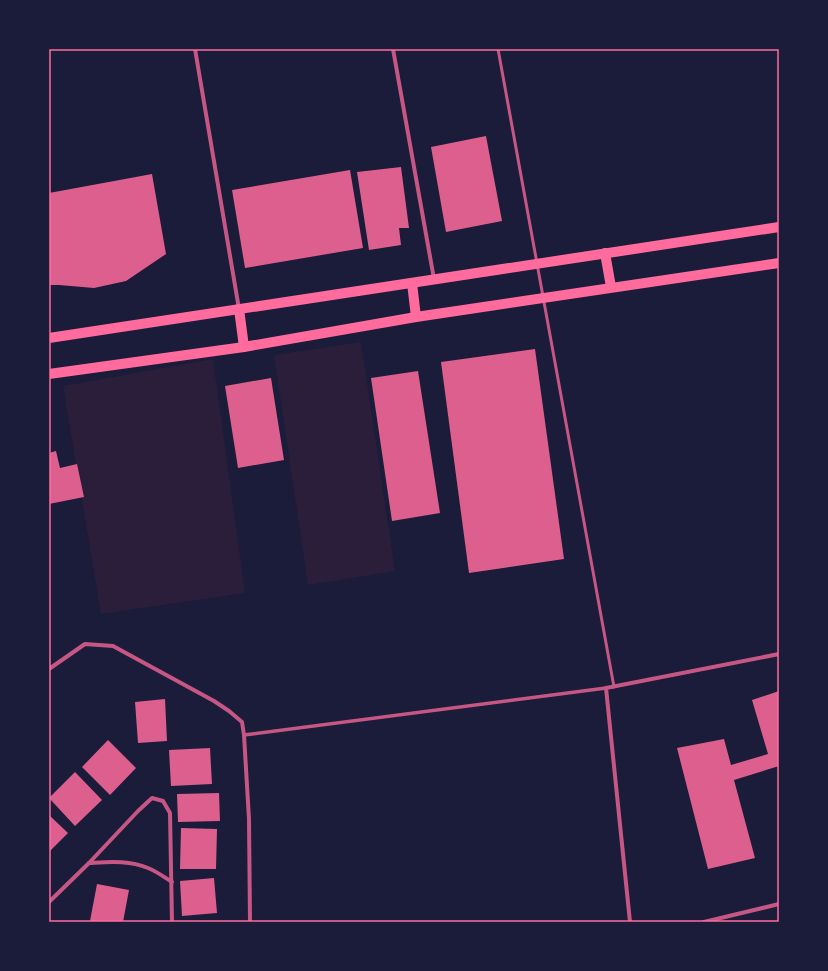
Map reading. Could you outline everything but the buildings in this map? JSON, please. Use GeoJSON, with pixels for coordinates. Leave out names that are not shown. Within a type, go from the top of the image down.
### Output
{"type":"FeatureCollection","features":[{"type":"Feature","properties":{"kind":"main road"},"geometry":{"type":"LineString","coordinates":[[49,338],[779,227]]}},
{"type":"Feature","properties":{"kind":"main road"},"geometry":{"type":"LineString","coordinates":[[605,253],[611,287]]}},
{"type":"Feature","properties":{"kind":"main road"},"geometry":{"type":"LineString","coordinates":[[49,374],[244,347],[416,317],[779,263]]}},
{"type":"Feature","properties":{"kind":"main road"},"geometry":{"type":"LineString","coordinates":[[412,283],[416,317]]}},
{"type":"Feature","properties":{"kind":"main road"},"geometry":{"type":"LineString","coordinates":[[239,309],[244,347]]}},
{"type":"Feature","properties":{"kind":"street"},"geometry":{"type":"LineString","coordinates":[[195,49],[239,309]]}},
{"type":"Feature","properties":{"kind":"street"},"geometry":{"type":"LineString","coordinates":[[393,49],[434,279]]}},
{"type":"Feature","properties":{"kind":"street"},"geometry":{"type":"LineString","coordinates":[[49,669],[85,644],[113,646],[173,678],[229,711],[242,722],[249,818],[250,922]]}},
{"type":"Feature","properties":{"kind":"street"},"geometry":{"type":"LineString","coordinates":[[244,735],[606,688],[779,654]]}},
{"type":"Feature","properties":{"kind":"street"},"geometry":{"type":"LineString","coordinates":[[606,688],[630,922]]}},
{"type":"Feature","properties":{"kind":"street"},"geometry":{"type":"LineString","coordinates":[[49,902],[152,798],[163,801],[170,813],[172,922]]}},
{"type":"Feature","properties":{"kind":"street"},"geometry":{"type":"LineString","coordinates":[[89,863],[114,861],[128,862],[148,868],[172,882]]}},
{"type":"Feature","properties":{"kind":"street"},"geometry":{"type":"LineString","coordinates":[[704,922],[779,904]]}},
{"type":"Feature","properties":{"kind":"lane"},"geometry":{"type":"LineString","coordinates":[[498,49],[614,686]]}},
{"type":"Feature","properties":{"kind":"shaded area"},"geometry":{"type":"Polygon","coordinates":[[[361,342],[395,571],[308,585],[274,355],[361,342]]]}},
{"type":"Feature","properties":{"kind":"shaded area"},"geometry":{"type":"Polygon","coordinates":[[[213,359],[245,593],[101,614],[63,386],[213,359]]]}}]}
